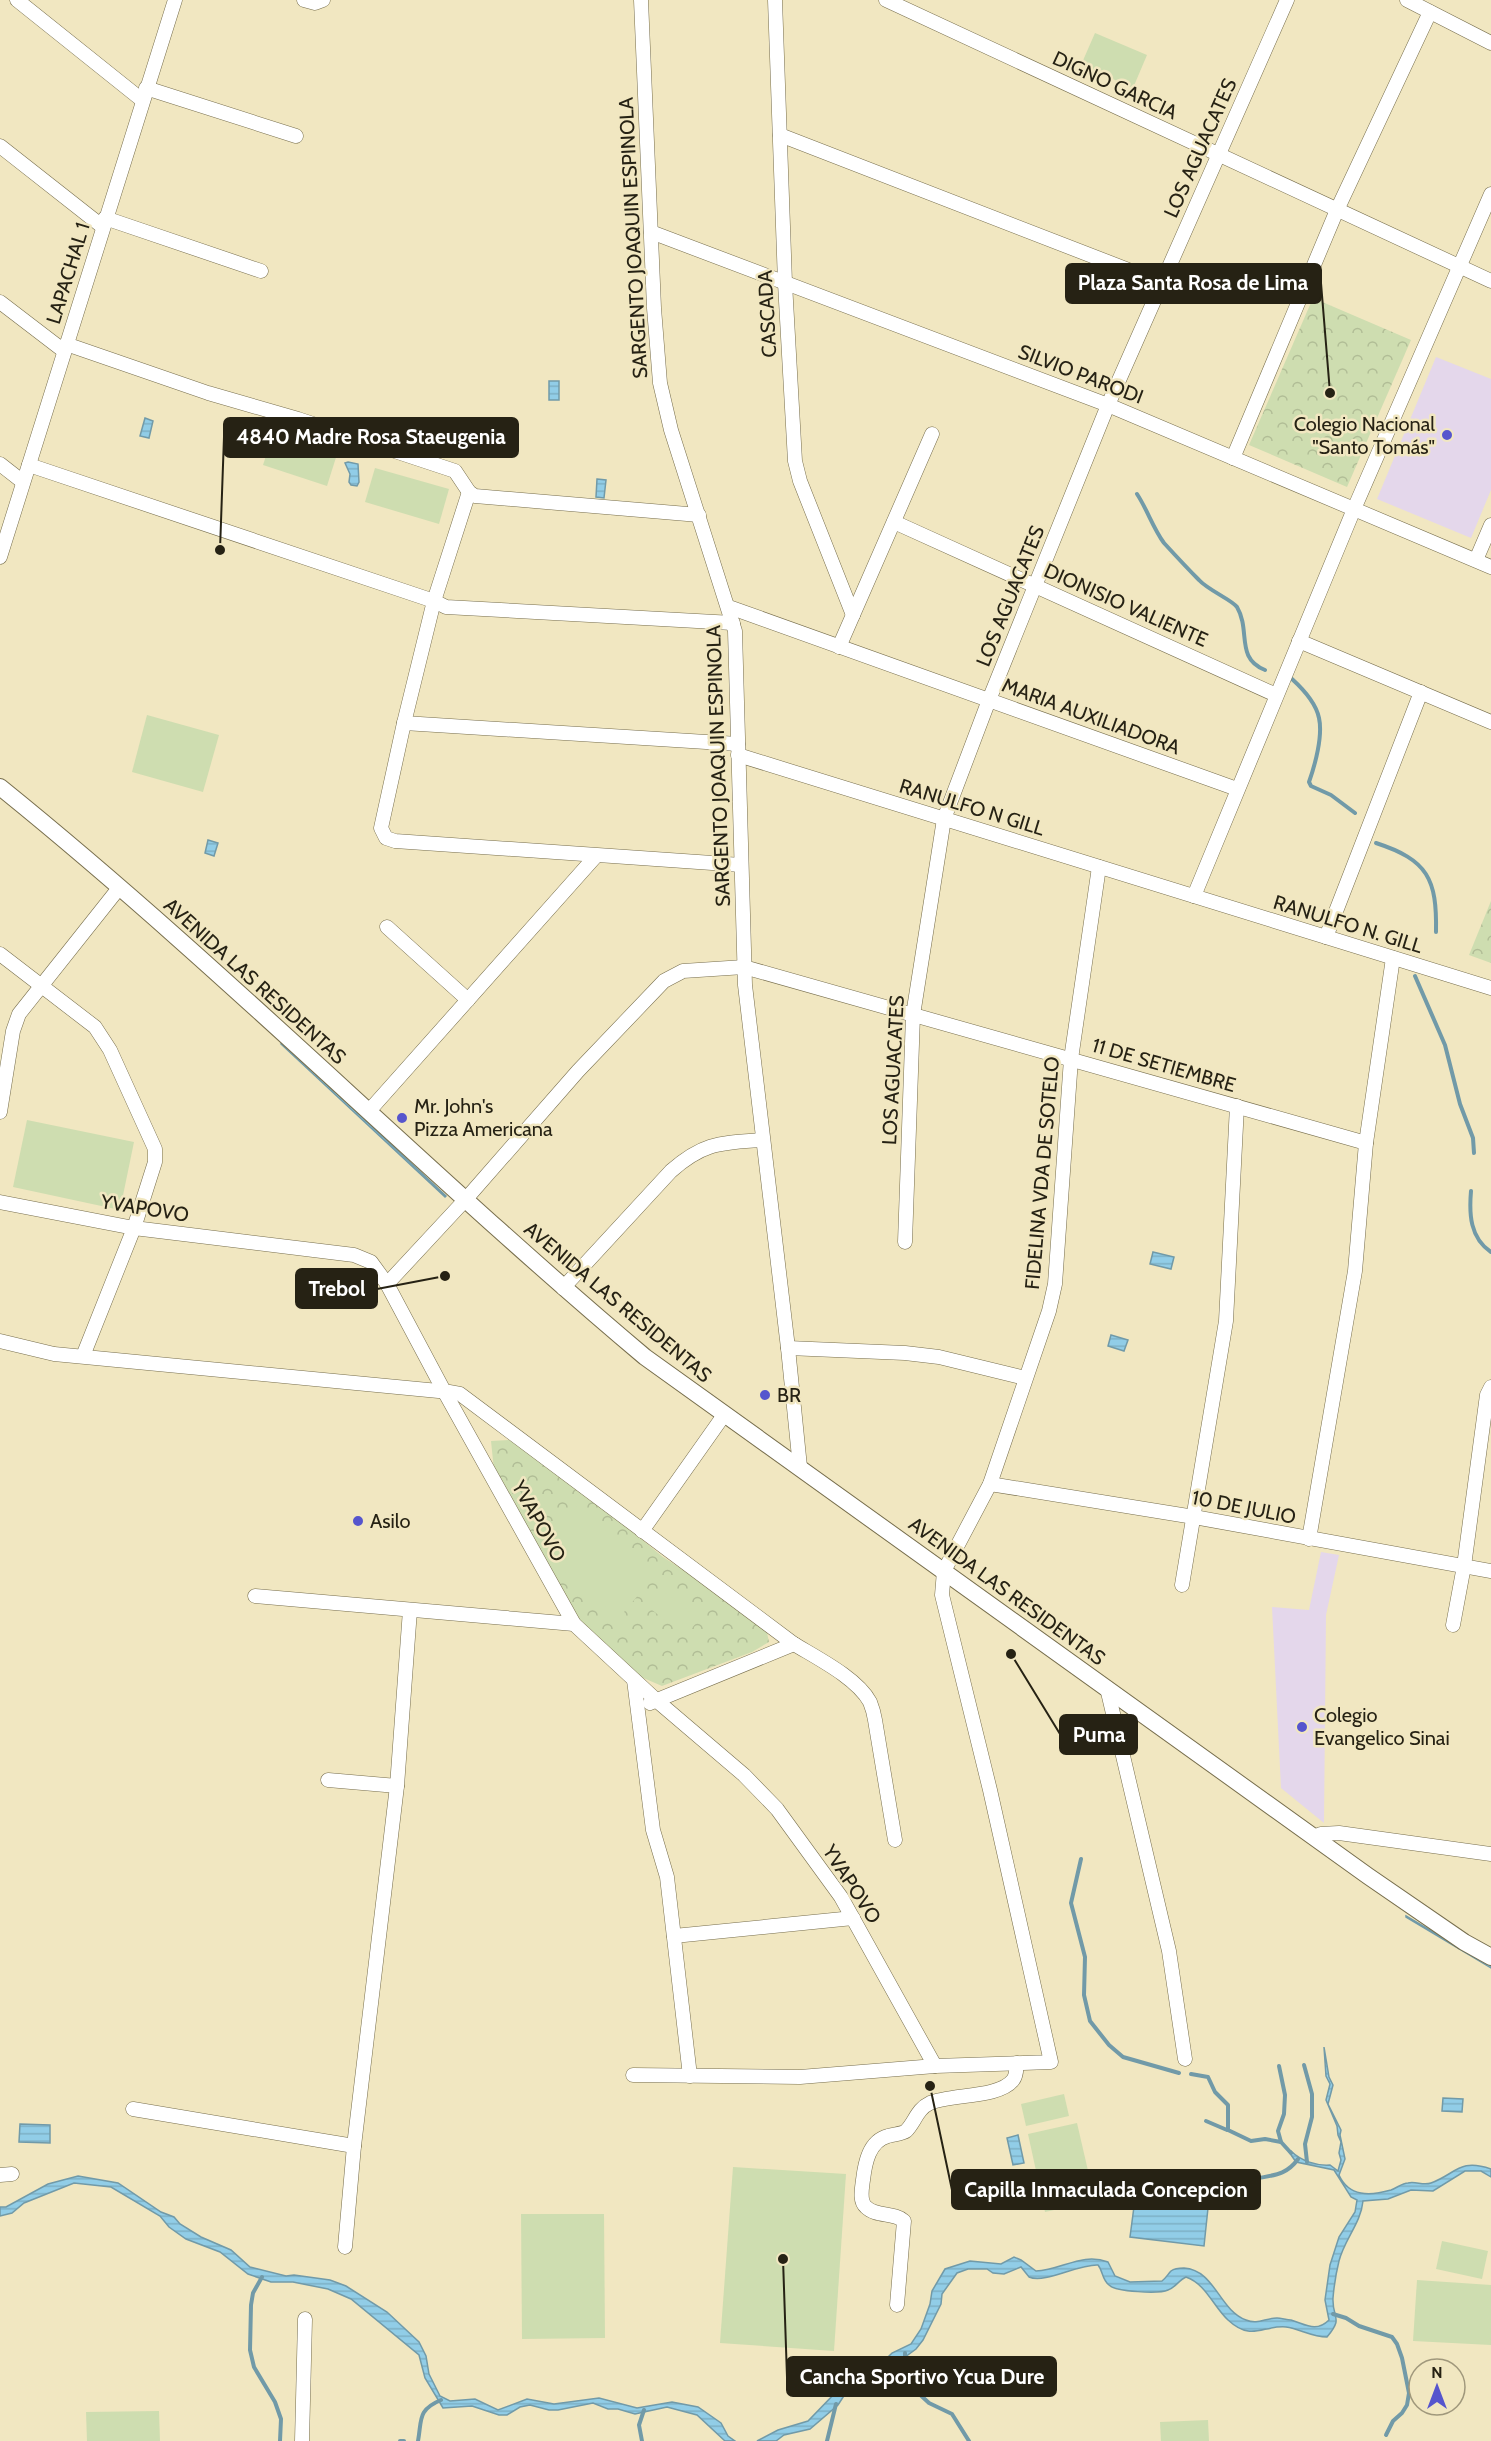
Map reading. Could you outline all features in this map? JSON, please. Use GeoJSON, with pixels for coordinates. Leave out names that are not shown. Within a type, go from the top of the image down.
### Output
{"type":"FeatureCollection","features":[{"type":"Feature","properties":{"kind":"main road","name":"AVENIDA LAS RESIDENTAS"},"geometry":{"type":"LineString","coordinates":[[0,787],[119,888],[563,1288],[645,1357],[1314,1837],[1464,1942],[1491,1957]]}},
{"type":"Feature","properties":{"kind":"street"},"geometry":{"type":"LineString","coordinates":[[17,0],[144,94],[296,136]]}},
{"type":"Feature","properties":{"kind":"street","name":"LAPACHAL 1"},"geometry":{"type":"LineString","coordinates":[[0,557],[175,0]]}},
{"type":"Feature","properties":{"kind":"street"},"geometry":{"type":"LineString","coordinates":[[304,0],[315,3],[324,0]]}},
{"type":"Feature","properties":{"kind":"street","name":"SARGENTO JOAQUIN ESPINOLA"},"geometry":{"type":"LineString","coordinates":[[641,0],[660,383],[670,429],[734,623],[736,641],[744,967],[800,1467]]}},
{"type":"Feature","properties":{"kind":"street","name":"CASCADA"},"geometry":{"type":"LineString","coordinates":[[775,0],[785,283],[795,461],[800,481],[853,615]]}},
{"type":"Feature","properties":{"kind":"street","name":"DIGNO GARCIA"},"geometry":{"type":"LineString","coordinates":[[886,0],[1491,281]]}},
{"type":"Feature","properties":{"kind":"street","name":"LOS AGUACATES"},"geometry":{"type":"LineString","coordinates":[[905,1242],[913,1015],[944,819],[989,700],[1108,405],[1287,0]]}},
{"type":"Feature","properties":{"kind":"street"},"geometry":{"type":"LineString","coordinates":[[1409,0],[1491,43]]}},
{"type":"Feature","properties":{"kind":"street"},"geometry":{"type":"LineString","coordinates":[[1233,458],[1337,210],[1430,12]]}},
{"type":"Feature","properties":{"kind":"street"},"geometry":{"type":"LineString","coordinates":[[780,135],[1162,283]]}},
{"type":"Feature","properties":{"kind":"street"},"geometry":{"type":"LineString","coordinates":[[0,146],[104,223],[261,271]]}},
{"type":"Feature","properties":{"kind":"street"},"geometry":{"type":"LineString","coordinates":[[1194,896],[1354,509],[1491,194]]}},
{"type":"Feature","properties":{"kind":"street","name":"SILVIO PARODI"},"geometry":{"type":"LineString","coordinates":[[651,232],[1108,405],[1491,567]]}},
{"type":"Feature","properties":{"kind":"street"},"geometry":{"type":"LineString","coordinates":[[0,302],[65,347],[298,419],[455,471],[469,492],[476,496],[489,499],[699,515]]}},
{"type":"Feature","properties":{"kind":"street"},"geometry":{"type":"LineString","coordinates":[[839,647],[932,434]]}},
{"type":"Feature","properties":{"kind":"street"},"geometry":{"type":"LineString","coordinates":[[0,464],[23,482]]}},
{"type":"Feature","properties":{"kind":"street"},"geometry":{"type":"LineString","coordinates":[[29,465],[434,601],[446,607],[734,623]]}},
{"type":"Feature","properties":{"kind":"street"},"geometry":{"type":"LineString","coordinates":[[469,492],[434,601],[404,723],[381,828],[386,838],[395,841],[741,865]]}},
{"type":"Feature","properties":{"kind":"street","name":"DIONISIO VALIENTE"},"geometry":{"type":"LineString","coordinates":[[894,522],[1276,695]]}},
{"type":"Feature","properties":{"kind":"street"},"geometry":{"type":"LineString","coordinates":[[1476,560],[1491,525]]}},
{"type":"Feature","properties":{"kind":"street","name":"MARIA AUXILIADORA"},"geometry":{"type":"LineString","coordinates":[[729,608],[1237,789]]}},
{"type":"Feature","properties":{"kind":"street"},"geometry":{"type":"LineString","coordinates":[[1299,641],[1491,722]]}},
{"type":"Feature","properties":{"kind":"street"},"geometry":{"type":"LineString","coordinates":[[1326,937],[1421,692]]}},
{"type":"Feature","properties":{"kind":"street","name":"RANULFO N GILL"},"geometry":{"type":"LineString","coordinates":[[404,723],[738,750],[944,819],[1194,896]]}},
{"type":"Feature","properties":{"kind":"street"},"geometry":{"type":"LineString","coordinates":[[369,1111],[596,856]]}},
{"type":"Feature","properties":{"kind":"street","name":"FIDELINA VDA DE SOTELO"},"geometry":{"type":"LineString","coordinates":[[944,1571],[990,1484],[1049,1311],[1055,1284],[1071,1059],[1099,867]]}},
{"type":"Feature","properties":{"kind":"street"},"geometry":{"type":"LineString","coordinates":[[0,1112],[13,1031],[19,1014],[119,888]]}},
{"type":"Feature","properties":{"kind":"street","name":"RANULFO N. GILL"},"geometry":{"type":"LineString","coordinates":[[1194,896],[1491,988]]}},
{"type":"Feature","properties":{"kind":"street"},"geometry":{"type":"LineString","coordinates":[[387,927],[468,1000]]}},
{"type":"Feature","properties":{"kind":"street"},"geometry":{"type":"LineString","coordinates":[[0,954],[101,1034],[153,1142],[156,1156],[134,1228],[83,1356]]}},
{"type":"Feature","properties":{"kind":"street"},"geometry":{"type":"LineString","coordinates":[[1309,1539],[1354,1271],[1366,1143],[1393,958]]}},
{"type":"Feature","properties":{"kind":"street","name":"11 DE SETIEMBRE"},"geometry":{"type":"LineString","coordinates":[[387,1284],[466,1199],[578,1071],[663,981],[683,970],[744,967],[1366,1143]]}},
{"type":"Feature","properties":{"kind":"street"},"geometry":{"type":"LineString","coordinates":[[1182,1585],[1226,1321],[1237,1106]]}},
{"type":"Feature","properties":{"kind":"street"},"geometry":{"type":"LineString","coordinates":[[563,1288],[686,1157],[699,1149],[716,1144],[762,1140]]}},
{"type":"Feature","properties":{"kind":"street","name":"YVAPOVO"},"geometry":{"type":"LineString","coordinates":[[0,1202],[134,1228],[354,1256],[371,1262],[387,1284],[574,1624],[656,1701],[744,1775],[777,1809],[841,1897],[935,2066]]}},
{"type":"Feature","properties":{"kind":"street"},"geometry":{"type":"LineString","coordinates":[[0,1341],[54,1354],[460,1394],[794,1644],[862,1690],[870,1703],[887,1783],[895,1840]]}},
{"type":"Feature","properties":{"kind":"street"},"geometry":{"type":"LineString","coordinates":[[788,1347],[917,1354],[939,1357],[1026,1378]]}},
{"type":"Feature","properties":{"kind":"street"},"geometry":{"type":"LineString","coordinates":[[1453,1625],[1464,1566],[1487,1395],[1491,1387]]}},
{"type":"Feature","properties":{"kind":"street"},"geometry":{"type":"LineString","coordinates":[[642,1531],[724,1415]]}},
{"type":"Feature","properties":{"kind":"street","name":"10 DE JULIO"},"geometry":{"type":"LineString","coordinates":[[990,1484],[1194,1517],[1491,1571]]}},
{"type":"Feature","properties":{"kind":"street"},"geometry":{"type":"LineString","coordinates":[[633,2075],[800,2077],[935,2066],[1051,2062],[990,1790],[942,1595],[944,1571]]}},
{"type":"Feature","properties":{"kind":"street"},"geometry":{"type":"LineString","coordinates":[[255,1596],[574,1624]]}},
{"type":"Feature","properties":{"kind":"street"},"geometry":{"type":"LineString","coordinates":[[345,2247],[354,2146],[397,1786],[410,1610]]}},
{"type":"Feature","properties":{"kind":"street"},"geometry":{"type":"LineString","coordinates":[[637,1709],[794,1644]]}},
{"type":"Feature","properties":{"kind":"street"},"geometry":{"type":"LineString","coordinates":[[634,1680],[653,1830],[667,1877],[690,2076]]}},
{"type":"Feature","properties":{"kind":"street"},"geometry":{"type":"LineString","coordinates":[[1107,1688],[1170,1951],[1185,2059]]}},
{"type":"Feature","properties":{"kind":"street"},"geometry":{"type":"LineString","coordinates":[[328,1780],[397,1786]]}},
{"type":"Feature","properties":{"kind":"street"},"geometry":{"type":"LineString","coordinates":[[1314,1837],[1321,1834],[1339,1833],[1491,1854]]}},
{"type":"Feature","properties":{"kind":"street"},"geometry":{"type":"LineString","coordinates":[[674,1936],[853,1918]]}},
{"type":"Feature","properties":{"kind":"street"},"geometry":{"type":"LineString","coordinates":[[897,2305],[904,2221],[873,2211],[864,2203],[862,2194],[864,2177],[873,2146],[883,2137],[906,2131],[917,2114],[932,2103],[991,2091],[1008,2084],[1015,2078],[1017,2062]]}},
{"type":"Feature","properties":{"kind":"street"},"geometry":{"type":"LineString","coordinates":[[133,2109],[354,2146]]}},
{"type":"Feature","properties":{"kind":"street"},"geometry":{"type":"LineString","coordinates":[[302,2441],[305,2319]]}},
{"type":"Feature","properties":{"kind":"shaded area","name":"Colegio Nacional \"Santo Tomás\""},"geometry":{"type":"Polygon","coordinates":[[[1436,357],[1491,379],[1491,490],[1471,538],[1377,499],[1436,357]]]}},
{"type":"Feature","properties":{"kind":"shaded area","name":"Colegio Evangelico Sinai"},"geometry":{"type":"Polygon","coordinates":[[[1321,1552],[1339,1555],[1326,1615],[1324,1823],[1281,1788],[1272,1607],[1309,1610],[1321,1552]]]}},
{"type":"Feature","properties":{"kind":"green space"},"geometry":{"type":"Polygon","coordinates":[[[1095,33],[1147,55],[1133,88],[1081,65],[1095,33]]]}},
{"type":"Feature","properties":{"kind":"green space"},"geometry":{"type":"Polygon","coordinates":[[[1313,298],[1411,340],[1347,487],[1249,445],[1313,298]]]}},
{"type":"Feature","properties":{"kind":"green space"},"geometry":{"type":"Polygon","coordinates":[[[274,431],[338,451],[327,486],[263,465],[274,431]]]}},
{"type":"Feature","properties":{"kind":"green space"},"geometry":{"type":"Polygon","coordinates":[[[375,468],[449,489],[439,524],[365,502],[375,468]]]}},
{"type":"Feature","properties":{"kind":"green space"},"geometry":{"type":"Polygon","coordinates":[[[147,715],[219,735],[203,792],[132,772],[147,715]]]}},
{"type":"Feature","properties":{"kind":"green space"},"geometry":{"type":"Polygon","coordinates":[[[1491,901],[1491,963],[1469,955],[1491,901]]]}},
{"type":"Feature","properties":{"kind":"green space"},"geometry":{"type":"Polygon","coordinates":[[[27,1120],[134,1142],[120,1210],[13,1187],[27,1120]]]}},
{"type":"Feature","properties":{"kind":"green space"},"geometry":{"type":"Polygon","coordinates":[[[509,1440],[563,1474],[663,1557],[765,1623],[769,1642],[752,1652],[662,1686],[634,1674],[579,1619],[495,1480],[491,1441],[509,1440]]]}},
{"type":"Feature","properties":{"kind":"green space"},"geometry":{"type":"Polygon","coordinates":[[[577,1506],[656,1574],[619,1618],[539,1550],[577,1506]]]}},
{"type":"Feature","properties":{"kind":"green space"},"geometry":{"type":"Polygon","coordinates":[[[662,1590],[699,1619],[686,1636],[648,1607],[662,1590]]]}},
{"type":"Feature","properties":{"kind":"green space"},"geometry":{"type":"Polygon","coordinates":[[[1064,2094],[1069,2116],[1026,2126],[1021,2104],[1064,2094]]]}},
{"type":"Feature","properties":{"kind":"green space"},"geometry":{"type":"Polygon","coordinates":[[[1077,2123],[1095,2201],[1045,2212],[1028,2134],[1077,2123]]]}},
{"type":"Feature","properties":{"kind":"green space"},"geometry":{"type":"Polygon","coordinates":[[[733,2167],[846,2174],[834,2351],[720,2343],[733,2167]]]}},
{"type":"Feature","properties":{"kind":"green space"},"geometry":{"type":"Polygon","coordinates":[[[521,2214],[604,2214],[605,2338],[522,2339],[521,2214]]]}},
{"type":"Feature","properties":{"kind":"green space"},"geometry":{"type":"Polygon","coordinates":[[[1442,2241],[1488,2251],[1482,2279],[1436,2269],[1442,2241]]]}},
{"type":"Feature","properties":{"kind":"green space"},"geometry":{"type":"Polygon","coordinates":[[[1417,2280],[1491,2285],[1491,2345],[1413,2341],[1417,2280]]]}},
{"type":"Feature","properties":{"kind":"green space"},"geometry":{"type":"Polygon","coordinates":[[[159,2411],[160,2441],[87,2441],[86,2412],[159,2411]]]}},
{"type":"Feature","properties":{"kind":"green space"},"geometry":{"type":"Polygon","coordinates":[[[1208,2420],[1209,2441],[1161,2441],[1160,2422],[1208,2420]]]}},
{"type":"Feature","properties":{"kind":"water"},"geometry":{"type":"Polygon","coordinates":[[[549,381],[559,381],[559,400],[549,400],[549,381]]]}},
{"type":"Feature","properties":{"kind":"water"},"geometry":{"type":"Polygon","coordinates":[[[145,418],[153,421],[149,438],[140,436],[145,418]]]}},
{"type":"Feature","properties":{"kind":"water"},"geometry":{"type":"Polygon","coordinates":[[[345,463],[358,464],[359,482],[357,486],[349,482],[350,474],[345,463]]]}},
{"type":"Feature","properties":{"kind":"water"},"geometry":{"type":"Polygon","coordinates":[[[597,479],[606,480],[604,498],[596,497],[597,479]]]}},
{"type":"Feature","properties":{"kind":"water"},"geometry":{"type":"Polygon","coordinates":[[[208,840],[218,843],[214,856],[205,853],[208,840]]]}},
{"type":"Feature","properties":{"kind":"water"},"geometry":{"type":"Polygon","coordinates":[[[283,1043],[446,1196],[281,1044],[283,1043]]]}},
{"type":"Feature","properties":{"kind":"water"},"geometry":{"type":"Polygon","coordinates":[[[1153,1252],[1174,1257],[1171,1269],[1150,1264],[1153,1252]]]}},
{"type":"Feature","properties":{"kind":"water"},"geometry":{"type":"Polygon","coordinates":[[[1111,1335],[1128,1340],[1124,1351],[1108,1346],[1111,1335]]]}},
{"type":"Feature","properties":{"kind":"water"},"geometry":{"type":"Polygon","coordinates":[[[1406,1917],[1491,1966],[1491,1968],[1406,1917]]]}},
{"type":"Feature","properties":{"kind":"water"},"geometry":{"type":"Polygon","coordinates":[[[1324,2047],[1329,2077],[1333,2085],[1328,2104],[1341,2130],[1345,2159],[1339,2175],[1348,2187],[1368,2194],[1391,2190],[1406,2183],[1431,2183],[1465,2166],[1491,2169],[1491,2177],[1481,2171],[1465,2171],[1433,2191],[1411,2190],[1388,2199],[1363,2201],[1359,2217],[1339,2261],[1333,2298],[1336,2321],[1327,2337],[1286,2327],[1251,2331],[1236,2327],[1199,2285],[1186,2277],[1168,2290],[1147,2292],[1128,2291],[1109,2285],[1098,2265],[1081,2267],[1044,2278],[1029,2277],[1021,2267],[1004,2274],[993,2273],[987,2269],[968,2269],[957,2273],[942,2294],[941,2304],[923,2340],[916,2349],[893,2366],[891,2379],[880,2385],[849,2388],[838,2405],[810,2429],[784,2435],[776,2441],[757,2441],[778,2430],[808,2421],[841,2387],[859,2380],[879,2377],[885,2360],[892,2353],[911,2344],[921,2329],[932,2291],[945,2269],[970,2261],[1001,2264],[1014,2257],[1036,2271],[1081,2260],[1099,2259],[1108,2262],[1115,2276],[1130,2282],[1162,2281],[1173,2270],[1184,2268],[1194,2270],[1203,2276],[1229,2308],[1246,2320],[1258,2322],[1277,2318],[1315,2327],[1324,2324],[1329,2320],[1325,2300],[1330,2265],[1339,2237],[1355,2212],[1357,2200],[1351,2197],[1334,2170],[1296,2162],[1289,2152],[1309,2162],[1330,2165],[1338,2171],[1341,2160],[1339,2153],[1341,2142],[1326,2100],[1330,2084],[1326,2076],[1324,2047]]]}},
{"type":"Feature","properties":{"kind":"water"},"geometry":{"type":"Polygon","coordinates":[[[1443,2098],[1463,2099],[1462,2112],[1442,2111],[1443,2098]]]}},
{"type":"Feature","properties":{"kind":"water"},"geometry":{"type":"Polygon","coordinates":[[[20,2124],[50,2125],[50,2143],[19,2142],[20,2124]]]}},
{"type":"Feature","properties":{"kind":"water"},"geometry":{"type":"Polygon","coordinates":[[[1018,2135],[1024,2163],[1013,2165],[1007,2138],[1018,2135]]]}},
{"type":"Feature","properties":{"kind":"water"},"geometry":{"type":"Polygon","coordinates":[[[78,2176],[118,2183],[161,2212],[174,2217],[180,2224],[201,2237],[231,2250],[250,2267],[286,2276],[330,2280],[346,2286],[387,2312],[419,2342],[426,2356],[429,2374],[440,2396],[450,2401],[475,2399],[498,2410],[527,2399],[554,2404],[599,2398],[637,2408],[672,2402],[698,2407],[721,2423],[728,2436],[735,2441],[725,2441],[697,2415],[667,2407],[635,2414],[618,2409],[608,2409],[593,2403],[558,2410],[530,2405],[520,2407],[507,2415],[499,2415],[472,2406],[443,2408],[425,2378],[419,2355],[351,2299],[328,2289],[293,2282],[271,2282],[248,2274],[220,2252],[186,2239],[169,2227],[160,2216],[111,2187],[74,2183],[24,2203],[12,2213],[0,2216],[0,2207],[6,2207],[48,2184],[78,2176]]]}},
{"type":"Feature","properties":{"kind":"water"},"geometry":{"type":"Polygon","coordinates":[[[1135,2199],[1208,2208],[1204,2246],[1130,2237],[1135,2199]]]}},
{"type":"Feature","properties":{"kind":"waterway"},"geometry":{"type":"LineString","coordinates":[[1137,494],[1164,543],[1203,584],[1237,607],[1250,658],[1265,670]]}},
{"type":"Feature","properties":{"kind":"waterway"},"geometry":{"type":"LineString","coordinates":[[1292,679],[1312,702],[1319,718],[1319,742],[1309,782],[1311,786],[1331,795],[1355,813]]}},
{"type":"Feature","properties":{"kind":"waterway"},"geometry":{"type":"LineString","coordinates":[[1376,843],[1407,857],[1426,874],[1434,898],[1436,932]]}},
{"type":"Feature","properties":{"kind":"waterway"},"geometry":{"type":"LineString","coordinates":[[1415,976],[1445,1045],[1460,1104],[1473,1138],[1474,1153]]}},
{"type":"Feature","properties":{"kind":"waterway"},"geometry":{"type":"LineString","coordinates":[[1471,1191],[1472,1225],[1479,1240],[1491,1252]]}},
{"type":"Feature","properties":{"kind":"waterway"},"geometry":{"type":"LineString","coordinates":[[1081,1859],[1071,1903],[1085,1957],[1084,1995],[1090,2021],[1109,2045],[1123,2057],[1179,2073]]}},
{"type":"Feature","properties":{"kind":"waterway"},"geometry":{"type":"LineString","coordinates":[[1304,2065],[1312,2094],[1312,2117],[1305,2144],[1307,2162]]}},
{"type":"Feature","properties":{"kind":"waterway"},"geometry":{"type":"LineString","coordinates":[[1279,2066],[1285,2095],[1284,2114],[1278,2131],[1281,2142]]}},
{"type":"Feature","properties":{"kind":"waterway"},"geometry":{"type":"LineString","coordinates":[[1191,2074],[1208,2077],[1215,2092],[1228,2105],[1228,2130],[1251,2141],[1265,2139],[1281,2142],[1291,2153]]}},
{"type":"Feature","properties":{"kind":"waterway"},"geometry":{"type":"LineString","coordinates":[[1206,2121],[1227,2130]]}},
{"type":"Feature","properties":{"kind":"waterway"},"geometry":{"type":"LineString","coordinates":[[1254,2179],[1284,2172],[1298,2159]]}},
{"type":"Feature","properties":{"kind":"waterway"},"geometry":{"type":"LineString","coordinates":[[262,2277],[253,2293],[251,2305],[250,2350],[254,2367],[275,2402],[281,2419],[280,2441]]}},
{"type":"Feature","properties":{"kind":"waterway"},"geometry":{"type":"LineString","coordinates":[[1333,2314],[1392,2337],[1397,2344],[1409,2393],[1407,2405],[1393,2421],[1386,2435]]}},
{"type":"Feature","properties":{"kind":"waterway"},"geometry":{"type":"LineString","coordinates":[[905,2353],[905,2370],[915,2390],[929,2403],[952,2414],[969,2441]]}},
{"type":"Feature","properties":{"kind":"waterway"},"geometry":{"type":"LineString","coordinates":[[418,2441],[424,2412],[441,2400]]}},
{"type":"Feature","properties":{"kind":"waterway"},"geometry":{"type":"LineString","coordinates":[[827,2441],[836,2404]]}},
{"type":"Feature","properties":{"kind":"waterway"},"geometry":{"type":"LineString","coordinates":[[642,2441],[639,2425],[644,2410]]}},
{"type":"Feature","properties":{"kind":"place","name":"Plaza Santa Rosa de Lima"},"geometry":{"type":"Point","coordinates":[1330,393]}},
{"type":"Feature","properties":{"kind":"place","name":"Colegio Nacional \"Santo Tomás\""},"geometry":{"type":"Point","coordinates":[1447,435]}},
{"type":"Feature","properties":{"kind":"place","name":"4840 Madre Rosa Staeugenia"},"geometry":{"type":"Point","coordinates":[220,550]}},
{"type":"Feature","properties":{"kind":"place","name":"Mr. John's Pizza Americana"},"geometry":{"type":"Point","coordinates":[402,1118]}},
{"type":"Feature","properties":{"kind":"place","name":"Trebol"},"geometry":{"type":"Point","coordinates":[445,1276]}},
{"type":"Feature","properties":{"kind":"place","name":"BR"},"geometry":{"type":"Point","coordinates":[765,1395]}},
{"type":"Feature","properties":{"kind":"place","name":"Asilo"},"geometry":{"type":"Point","coordinates":[358,1521]}},
{"type":"Feature","properties":{"kind":"place","name":"Puma"},"geometry":{"type":"Point","coordinates":[1011,1654]}},
{"type":"Feature","properties":{"kind":"place","name":"Colegio Evangelico Sinai"},"geometry":{"type":"Point","coordinates":[1302,1727]}},
{"type":"Feature","properties":{"kind":"place","name":"Capilla Inmaculada Concepcion"},"geometry":{"type":"Point","coordinates":[930,2086]}},
{"type":"Feature","properties":{"kind":"place","name":"Cancha Sportivo Ycua Dure"},"geometry":{"type":"Point","coordinates":[783,2259]}}]}
